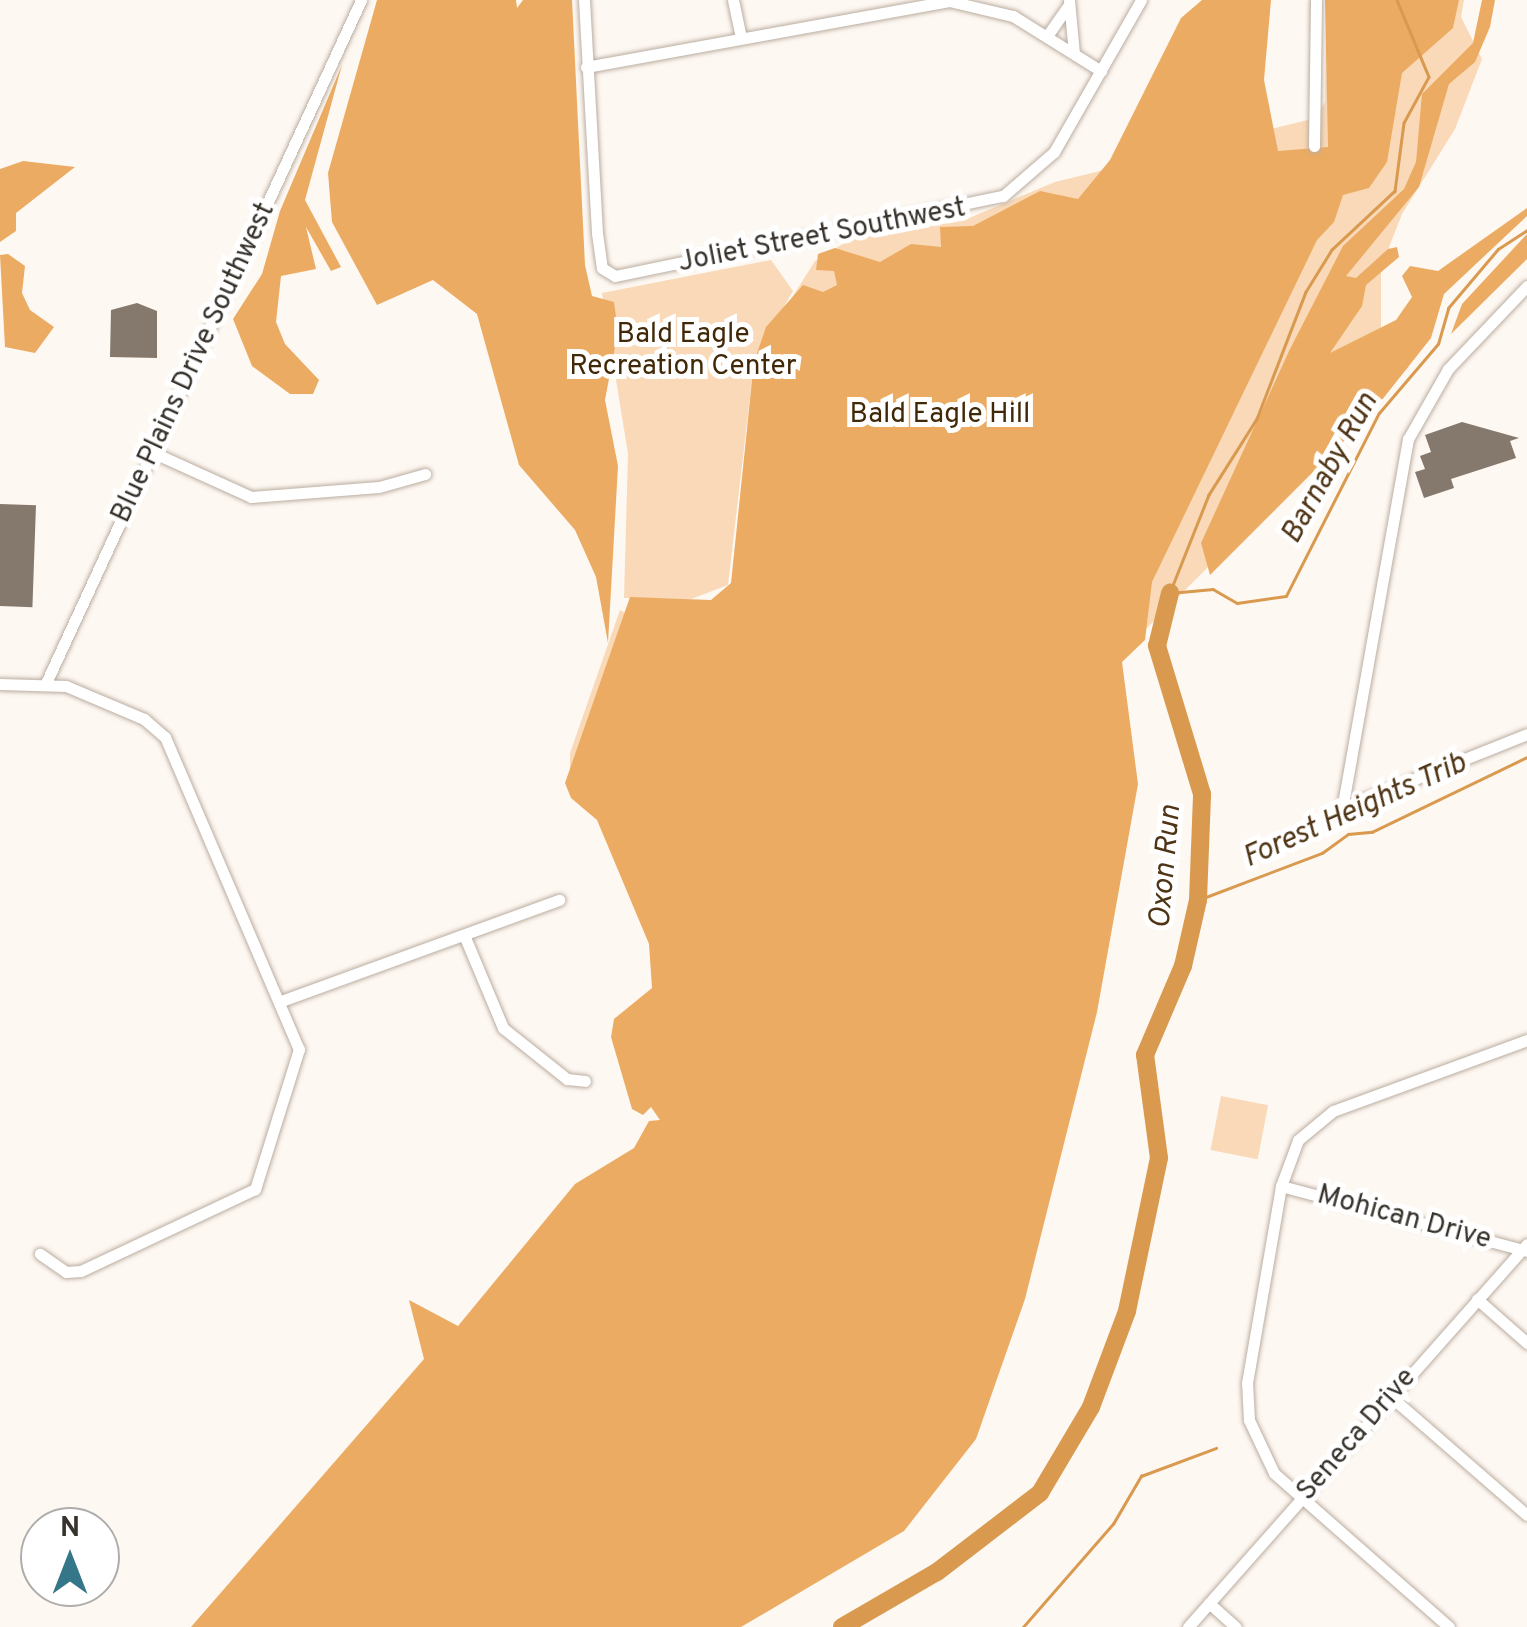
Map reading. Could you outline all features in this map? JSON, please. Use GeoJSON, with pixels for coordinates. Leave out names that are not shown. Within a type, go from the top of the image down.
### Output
{"type":"FeatureCollection","features":[{"type":"Feature","properties":{"kind":"street","name":"Blue Plains Drive Southwest"},"geometry":{"type":"LineString","coordinates":[[46,684],[361,0]]}},
{"type":"Feature","properties":{"kind":"street"},"geometry":{"type":"LineString","coordinates":[[584,0],[586,67],[936,1],[996,9],[1101,71]]}},
{"type":"Feature","properties":{"kind":"street"},"geometry":{"type":"LineString","coordinates":[[733,0],[740,38]]}},
{"type":"Feature","properties":{"kind":"street","name":"Joliet Street Southwest"},"geometry":{"type":"LineString","coordinates":[[586,67],[601,264],[615,276],[989,203],[1040,168],[1141,0]]}},
{"type":"Feature","properties":{"kind":"street"},"geometry":{"type":"LineString","coordinates":[[1314,146],[1316,0]]}},
{"type":"Feature","properties":{"kind":"street"},"geometry":{"type":"LineString","coordinates":[[1069,2],[1074,54]]}},
{"type":"Feature","properties":{"kind":"street"},"geometry":{"type":"LineString","coordinates":[[1047,36],[1069,2]]}},
{"type":"Feature","properties":{"kind":"street"},"geometry":{"type":"LineString","coordinates":[[1527,286],[1448,369],[1408,440],[1342,808],[1527,734]]}},
{"type":"Feature","properties":{"kind":"street"},"geometry":{"type":"LineString","coordinates":[[152,452],[251,497],[378,486],[425,474]]}},
{"type":"Feature","properties":{"kind":"street"},"geometry":{"type":"LineString","coordinates":[[0,684],[46,684],[144,719],[166,737],[284,1000],[298,1067],[255,1189],[81,1271],[66,1272],[40,1254]]}},
{"type":"Feature","properties":{"kind":"street"},"geometry":{"type":"LineString","coordinates":[[284,1000],[559,900]]}},
{"type":"Feature","properties":{"kind":"street"},"geometry":{"type":"LineString","coordinates":[[464,935],[503,1028],[568,1078],[585,1080]]}},
{"type":"Feature","properties":{"kind":"street"},"geometry":{"type":"LineString","coordinates":[[1449,1627],[1302,1500],[1264,1458],[1246,1400],[1281,1186],[1298,1140],[1333,1111],[1527,1040]]}},
{"type":"Feature","properties":{"kind":"street","name":"Mohican Drive"},"geometry":{"type":"LineString","coordinates":[[1281,1186],[1525,1248]]}},
{"type":"Feature","properties":{"kind":"street","name":"Seneca Drive"},"geometry":{"type":"LineString","coordinates":[[1188,1627],[1525,1248]]}},
{"type":"Feature","properties":{"kind":"street"},"geometry":{"type":"LineString","coordinates":[[1476,1299],[1527,1343]]}},
{"type":"Feature","properties":{"kind":"street"},"geometry":{"type":"LineString","coordinates":[[1390,1396],[1527,1514]]}},
{"type":"Feature","properties":{"kind":"street"},"geometry":{"type":"LineString","coordinates":[[1209,1602],[1236,1627]]}},
{"type":"Feature","properties":{"kind":"green space"},"geometry":{"type":"Polygon","coordinates":[[[377,0],[516,0],[517,8],[523,0],[572,0],[585,265],[592,296],[614,302],[618,331],[605,400],[618,466],[608,643],[596,577],[575,530],[519,465],[477,314],[433,280],[377,305],[332,222],[328,173],[377,0]]]}},
{"type":"Feature","properties":{"kind":"green space","name":"Bald Eagle Hill"},"geometry":{"type":"Polygon","coordinates":[[[1202,0],[1271,0],[1264,80],[1278,151],[1328,147],[1325,0],[1459,0],[1453,28],[1402,73],[1387,162],[1369,188],[1343,195],[1334,222],[1317,240],[1152,582],[1145,640],[1122,662],[1138,784],[1097,1012],[1025,1299],[976,1439],[904,1531],[741,1627],[191,1627],[424,1359],[409,1300],[458,1326],[575,1184],[634,1148],[649,1121],[660,1120],[651,1107],[643,1115],[632,1109],[611,1037],[614,1019],[652,988],[649,944],[597,820],[571,798],[565,783],[630,597],[711,600],[731,583],[754,362],[766,327],[803,285],[823,292],[837,285],[834,271],[816,270],[818,254],[835,248],[880,262],[911,244],[941,247],[940,227],[973,226],[1040,191],[1078,199],[1110,160],[1181,18],[1202,0]]]}},
{"type":"Feature","properties":{"kind":"green space"},"geometry":{"type":"Polygon","coordinates":[[[1326,0],[1464,0],[1461,17],[1482,59],[1455,129],[1402,214],[1381,268],[1381,353],[1409,367],[716,1057],[705,1053],[591,799],[570,796],[570,753],[620,610],[677,641],[732,586],[752,380],[728,585],[691,599],[624,598],[628,454],[602,293],[771,260],[793,291],[754,358],[815,261],[851,239],[962,221],[1055,182],[1316,118],[1325,102],[1326,0]]]}},
{"type":"Feature","properties":{"kind":"green space"},"geometry":{"type":"Polygon","coordinates":[[[1482,0],[1495,0],[1490,27],[1475,62],[1449,84],[1419,187],[1346,276],[1356,278],[1388,249],[1397,247],[1399,257],[1366,285],[1362,306],[1330,353],[1396,320],[1412,297],[1402,276],[1410,266],[1438,271],[1527,208],[1527,216],[1444,294],[1431,338],[1370,415],[1210,575],[1201,543],[1290,349],[1343,246],[1404,189],[1416,162],[1422,94],[1473,43],[1482,0]]]}},
{"type":"Feature","properties":{"kind":"green space"},"geometry":{"type":"Polygon","coordinates":[[[342,65],[305,200],[341,267],[331,271],[306,227],[316,269],[281,276],[276,322],[285,344],[319,380],[313,394],[290,394],[252,366],[233,319],[262,274],[280,211],[342,65]]]}},
{"type":"Feature","properties":{"kind":"green space"},"geometry":{"type":"Polygon","coordinates":[[[23,161],[75,167],[16,213],[16,231],[0,242],[0,169],[23,161]]]}},
{"type":"Feature","properties":{"kind":"green space"},"geometry":{"type":"Polygon","coordinates":[[[1527,234],[1527,259],[1451,334],[1462,304],[1527,234]]]}},
{"type":"Feature","properties":{"kind":"green space"},"geometry":{"type":"Polygon","coordinates":[[[8,254],[25,266],[22,293],[30,310],[54,327],[35,353],[5,347],[0,255],[8,254]]]}},
{"type":"Feature","properties":{"kind":"green space"},"geometry":{"type":"Polygon","coordinates":[[[1221,1096],[1268,1105],[1258,1159],[1211,1150],[1221,1096]]]}},
{"type":"Feature","properties":{"kind":"building"},"geometry":{"type":"Polygon","coordinates":[[[137,303],[157,311],[157,358],[110,357],[111,310],[137,303]]]}},
{"type":"Feature","properties":{"kind":"building"},"geometry":{"type":"Polygon","coordinates":[[[1462,422],[1519,438],[1510,441],[1516,458],[1451,479],[1454,488],[1424,498],[1415,472],[1425,469],[1420,456],[1431,452],[1425,435],[1462,422]]]}},
{"type":"Feature","properties":{"kind":"building"},"geometry":{"type":"Polygon","coordinates":[[[0,504],[36,505],[32,607],[0,606],[0,504]]]}},
{"type":"Feature","properties":{"kind":"waterway","name":"Oxon Run"},"geometry":{"type":"LineString","coordinates":[[1397,0],[1429,77],[1404,123],[1395,191],[1332,250],[1306,292],[1257,419],[1209,495],[1170,593],[1213,589],[1237,603],[1286,596],[1379,413],[1438,344],[1448,308],[1498,249],[1527,230]]}},
{"type":"Feature","properties":{"kind":"waterway","name":"Oxon Run"},"geometry":{"type":"LineString","coordinates":[[842,1627],[937,1572],[1040,1493],[1091,1407],[1127,1311],[1159,1158],[1145,1055],[1183,966],[1198,900],[1202,794],[1157,646],[1170,593]]}},
{"type":"Feature","properties":{"kind":"waterway","name":"Forest Heights Trib"},"geometry":{"type":"LineString","coordinates":[[1198,900],[1322,853],[1348,834],[1372,832],[1527,757]]}},
{"type":"Feature","properties":{"kind":"waterway"},"geometry":{"type":"LineString","coordinates":[[1023,1627],[1113,1524],[1141,1476],[1216,1448]]}},
{"type":"Feature","properties":{"kind":"park label","name":"Bald Eagle Recreation Center"},"geometry":{"type":"Point","coordinates":[683,351]}},
{"type":"Feature","properties":{"kind":"water label","name":"Barnaby Run"},"geometry":{"type":"Point","coordinates":[1331,469]}}]}
